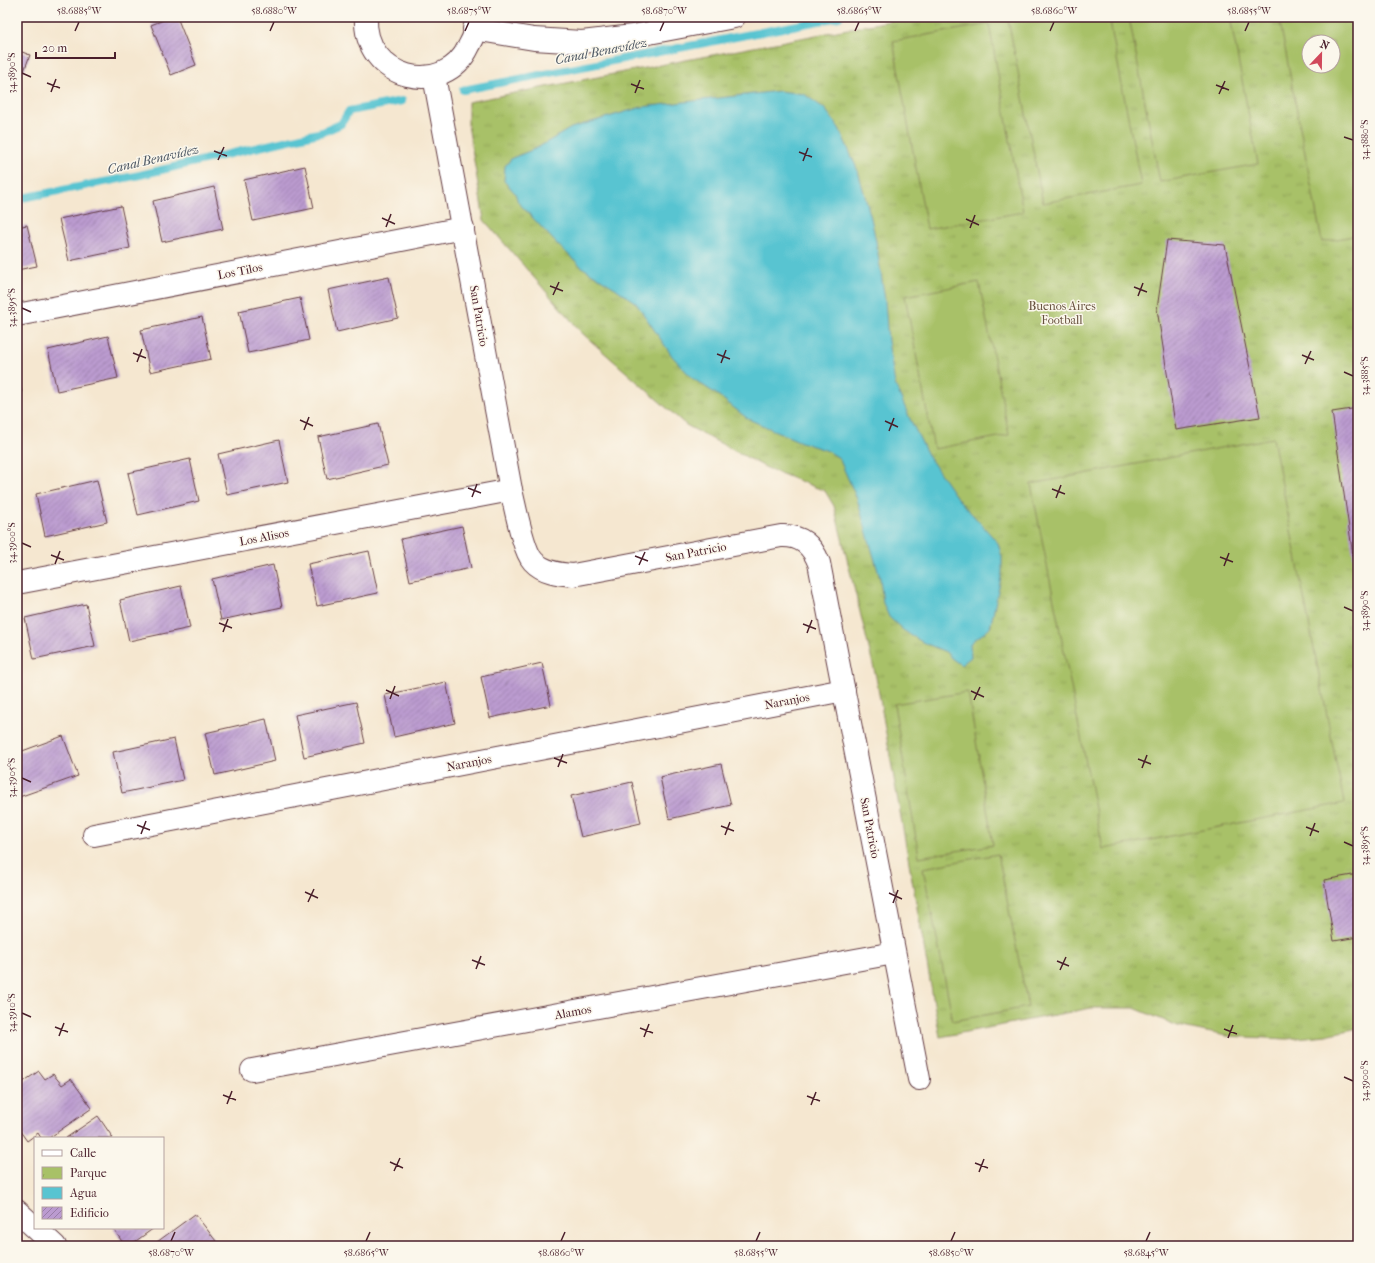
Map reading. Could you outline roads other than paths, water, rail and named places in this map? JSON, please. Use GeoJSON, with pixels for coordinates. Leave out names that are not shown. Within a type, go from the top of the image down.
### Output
{"type":"FeatureCollection","features":[{"type":"Feature","properties":{"kind":"street"},"geometry":{"type":"LineString","coordinates":[[366,17],[367,36],[374,51],[385,65],[400,74],[417,77],[434,76],[451,68],[465,55],[473,38],[475,23],[534,39],[582,42],[633,36],[734,17]]}},
{"type":"Feature","properties":{"kind":"street","name":"San Patricio"},"geometry":{"type":"LineString","coordinates":[[434,76],[511,490],[527,551],[533,561],[543,568],[558,574],[573,575],[790,535],[802,540],[812,549],[819,563],[919,1080]]}},
{"type":"Feature","properties":{"kind":"street","name":"Los Tilos"},"geometry":{"type":"LineString","coordinates":[[17,315],[463,228]]}},
{"type":"Feature","properties":{"kind":"street","name":"Los Alisos"},"geometry":{"type":"LineString","coordinates":[[17,583],[511,490]]}},
{"type":"Feature","properties":{"kind":"street","name":"Naranjos"},"geometry":{"type":"LineString","coordinates":[[94,835],[844,690]]}},
{"type":"Feature","properties":{"kind":"street","name":"Alamos"},"geometry":{"type":"LineString","coordinates":[[252,1070],[894,954]]}},
{"type":"Feature","properties":{"kind":"street"},"geometry":{"type":"LineString","coordinates":[[17,1211],[34,1227]]}},
{"type":"Feature","properties":{"kind":"street"},"geometry":{"type":"LineString","coordinates":[[37,1229],[55,1246]]}},
{"type":"Feature","properties":{"kind":"water"},"geometry":{"type":"Polygon","coordinates":[[[779,91],[804,94],[825,109],[839,128],[858,171],[871,218],[885,300],[888,341],[895,384],[929,457],[957,498],[998,543],[1002,557],[1002,573],[990,628],[970,644],[971,657],[961,665],[951,658],[946,652],[922,642],[903,630],[889,617],[883,603],[880,578],[857,499],[839,458],[828,451],[801,442],[748,419],[719,396],[692,378],[672,356],[636,303],[583,268],[558,245],[518,202],[515,193],[504,181],[505,166],[512,158],[537,148],[571,128],[642,107],[779,91]]]}},
{"type":"Feature","properties":{"kind":"waterway","name":"Canal Benavídez"},"geometry":{"type":"LineString","coordinates":[[463,90],[839,17]]}},
{"type":"Feature","properties":{"kind":"waterway","name":"Canal Benavídez"},"geometry":{"type":"LineString","coordinates":[[17,199],[140,175],[323,132],[341,124],[349,111],[402,101]]}},
{"type":"Feature","properties":{"kind":"park label","name":"Buenos Aires Football"},"geometry":{"type":"Point","coordinates":[1062,313]}}]}
